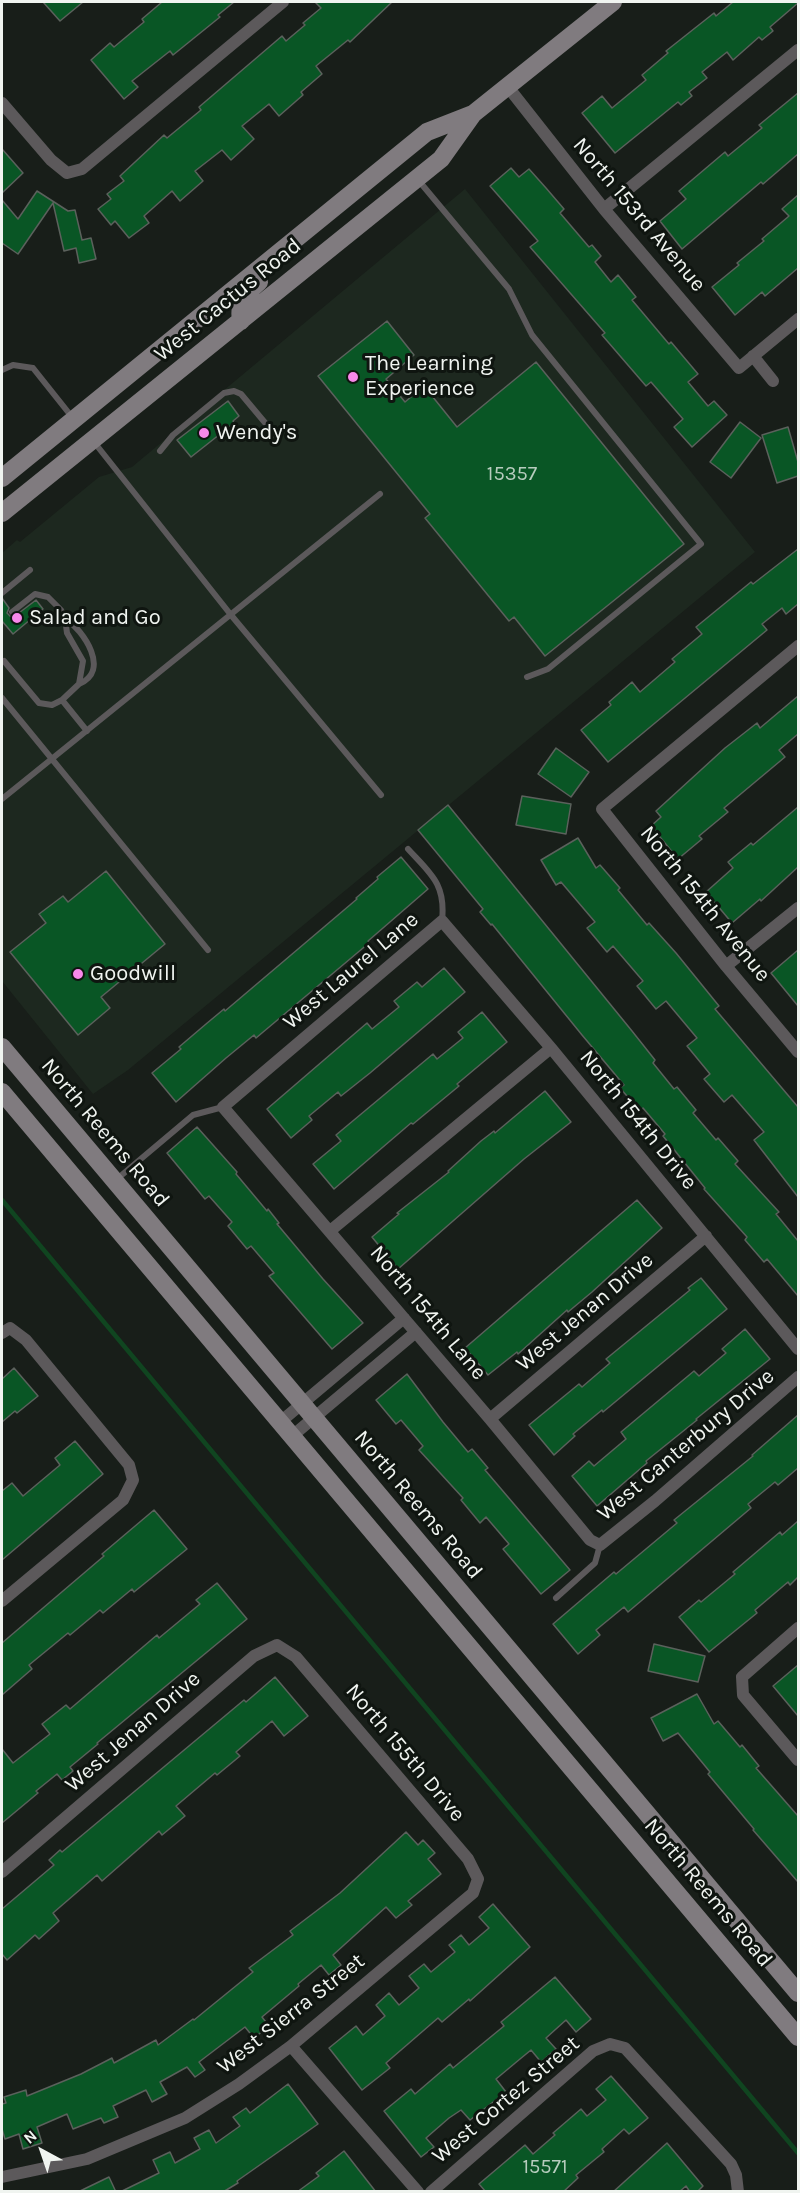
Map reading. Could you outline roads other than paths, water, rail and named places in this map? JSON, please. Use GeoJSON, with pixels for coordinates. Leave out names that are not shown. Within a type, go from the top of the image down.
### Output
{"type":"FeatureCollection","features":[{"type":"Feature","properties":{"kind":"main road","name":"West Cactus Road"},"geometry":{"type":"LineString","coordinates":[[2,478],[427,132],[473,114],[613,2]]}},
{"type":"Feature","properties":{"kind":"main road","name":"West Cactus Road"},"geometry":{"type":"LineString","coordinates":[[2,513],[441,159],[473,114]]}},
{"type":"Feature","properties":{"kind":"main road"},"geometry":{"type":"LineString","coordinates":[[242,321],[240,306],[244,296],[315,236],[327,213]]}},
{"type":"Feature","properties":{"kind":"main road"},"geometry":{"type":"LineString","coordinates":[[92,439],[93,405]]}},
{"type":"Feature","properties":{"kind":"main road","name":"North Reems Road"},"geometry":{"type":"LineString","coordinates":[[2,1047],[798,1993]]}},
{"type":"Feature","properties":{"kind":"main road","name":"North Reems Road"},"geometry":{"type":"LineString","coordinates":[[2,1092],[798,2037]]}},
{"type":"Feature","properties":{"kind":"main road"},"geometry":{"type":"LineString","coordinates":[[19,1113],[41,1095]]}},
{"type":"Feature","properties":{"kind":"street"},"geometry":{"type":"LineString","coordinates":[[2,104],[51,160],[67,173],[82,169],[283,2]]}},
{"type":"Feature","properties":{"kind":"street"},"geometry":{"type":"LineString","coordinates":[[604,208],[798,50]]}},
{"type":"Feature","properties":{"kind":"street","name":"North 153rd Avenue"},"geometry":{"type":"LineString","coordinates":[[508,87],[604,208],[739,368],[753,356]]}},
{"type":"Feature","properties":{"kind":"street"},"geometry":{"type":"LineString","coordinates":[[773,381],[753,356],[798,319]]}},
{"type":"Feature","properties":{"kind":"street","name":"North 154th Avenue"},"geometry":{"type":"LineString","coordinates":[[798,646],[602,809],[726,966],[798,1052]]}},
{"type":"Feature","properties":{"kind":"street"},"geometry":{"type":"LineString","coordinates":[[726,966],[798,908]]}},
{"type":"Feature","properties":{"kind":"street","name":"North 154th Drive"},"geometry":{"type":"LineString","coordinates":[[442,921],[551,1048],[798,1349]]}},
{"type":"Feature","properties":{"kind":"street","name":"West Laurel Lane"},"geometry":{"type":"LineString","coordinates":[[223,1107],[442,921]]}},
{"type":"Feature","properties":{"kind":"street"},"geometry":{"type":"LineString","coordinates":[[330,1231],[551,1048]]}},
{"type":"Feature","properties":{"kind":"street","name":"North 154th Lane"},"geometry":{"type":"LineString","coordinates":[[223,1107],[490,1419],[590,1540],[600,1545]]}},
{"type":"Feature","properties":{"kind":"street","name":"West Jenan Drive"},"geometry":{"type":"LineString","coordinates":[[490,1419],[706,1236]]}},
{"type":"Feature","properties":{"kind":"street"},"geometry":{"type":"LineString","coordinates":[[285,1430],[404,1318]]}},
{"type":"Feature","properties":{"kind":"street"},"geometry":{"type":"LineString","coordinates":[[2,1601],[123,1500],[133,1480],[129,1465],[26,1340],[6,1330]]}},
{"type":"Feature","properties":{"kind":"street"},"geometry":{"type":"LineString","coordinates":[[285,1430],[307,1411],[416,1332]]}},
{"type":"Feature","properties":{"kind":"street","name":"West Canterbury Drive"},"geometry":{"type":"LineString","coordinates":[[600,1545],[655,1501],[798,1377]]}},
{"type":"Feature","properties":{"kind":"street"},"geometry":{"type":"LineString","coordinates":[[798,1628],[742,1677],[743,1695],[798,1760]]}},
{"type":"Feature","properties":{"kind":"street","name":"West Jenan Drive"},"geometry":{"type":"LineString","coordinates":[[2,1872],[254,1656],[277,1645],[296,1657]]}},
{"type":"Feature","properties":{"kind":"street","name":"North 155th Drive"},"geometry":{"type":"LineString","coordinates":[[296,1657],[468,1859],[478,1879]]}},
{"type":"Feature","properties":{"kind":"street","name":"West Sierra Street"},"geometry":{"type":"LineString","coordinates":[[2,2177],[87,2159],[185,2118],[239,2084],[291,2046],[473,1893],[478,1879]]}},
{"type":"Feature","properties":{"kind":"street","name":"West Cortez Street"},"geometry":{"type":"LineString","coordinates":[[430,2192],[593,2051],[610,2044],[625,2048],[731,2164],[736,2175],[738,2192]]}},
{"type":"Feature","properties":{"kind":"street"},"geometry":{"type":"LineString","coordinates":[[291,2046],[418,2192]]}},
{"type":"Feature","properties":{"kind":"lane"},"geometry":{"type":"LineString","coordinates":[[417,178],[509,289],[532,335],[700,544],[548,669],[527,677]]}},
{"type":"Feature","properties":{"kind":"lane"},"geometry":{"type":"LineString","coordinates":[[2,370],[13,365],[33,368],[74,420]]}},
{"type":"Feature","properties":{"kind":"lane"},"geometry":{"type":"LineString","coordinates":[[160,451],[173,435],[224,393],[234,391],[241,394],[277,437]]}},
{"type":"Feature","properties":{"kind":"lane"},"geometry":{"type":"LineString","coordinates":[[92,439],[231,615],[381,795]]}},
{"type":"Feature","properties":{"kind":"lane"},"geometry":{"type":"LineString","coordinates":[[2,799],[380,494]]}},
{"type":"Feature","properties":{"kind":"lane"},"geometry":{"type":"LineString","coordinates":[[2,593],[30,570]]}},
{"type":"Feature","properties":{"kind":"lane"},"geometry":{"type":"LineString","coordinates":[[2,661],[39,704],[52,705],[62,700],[79,684],[87,681],[90,676],[92,651],[77,628],[65,618],[55,602],[42,594],[35,594],[12,612]]}},
{"type":"Feature","properties":{"kind":"lane"},"geometry":{"type":"LineString","coordinates":[[65,618],[67,633],[83,661],[79,684]]}},
{"type":"Feature","properties":{"kind":"lane"},"geometry":{"type":"LineString","coordinates":[[2,698],[208,950]]}},
{"type":"Feature","properties":{"kind":"lane"},"geometry":{"type":"LineString","coordinates":[[62,700],[87,731]]}},
{"type":"Feature","properties":{"kind":"lane","name":"West Laurel Lane"},"geometry":{"type":"LineString","coordinates":[[408,849],[438,882],[444,903],[442,921]]}},
{"type":"Feature","properties":{"kind":"lane"},"geometry":{"type":"LineString","coordinates":[[114,1182],[193,1115],[223,1107]]}},
{"type":"Feature","properties":{"kind":"lane"},"geometry":{"type":"LineString","coordinates":[[556,1598],[595,1563],[600,1545]]}},
{"type":"Feature","properties":{"kind":"waterway"},"geometry":{"type":"LineString","coordinates":[[2,1200],[798,2153]]}},
{"type":"Feature","properties":{"kind":"place","name":"The Learning Experience"},"geometry":{"type":"Point","coordinates":[353,377]}},
{"type":"Feature","properties":{"kind":"place","name":"Wendy's"},"geometry":{"type":"Point","coordinates":[204,433]}},
{"type":"Feature","properties":{"kind":"place","name":"Salad and Go"},"geometry":{"type":"Point","coordinates":[17,618]}},
{"type":"Feature","properties":{"kind":"place","name":"Goodwill"},"geometry":{"type":"Point","coordinates":[78,974]}}]}
